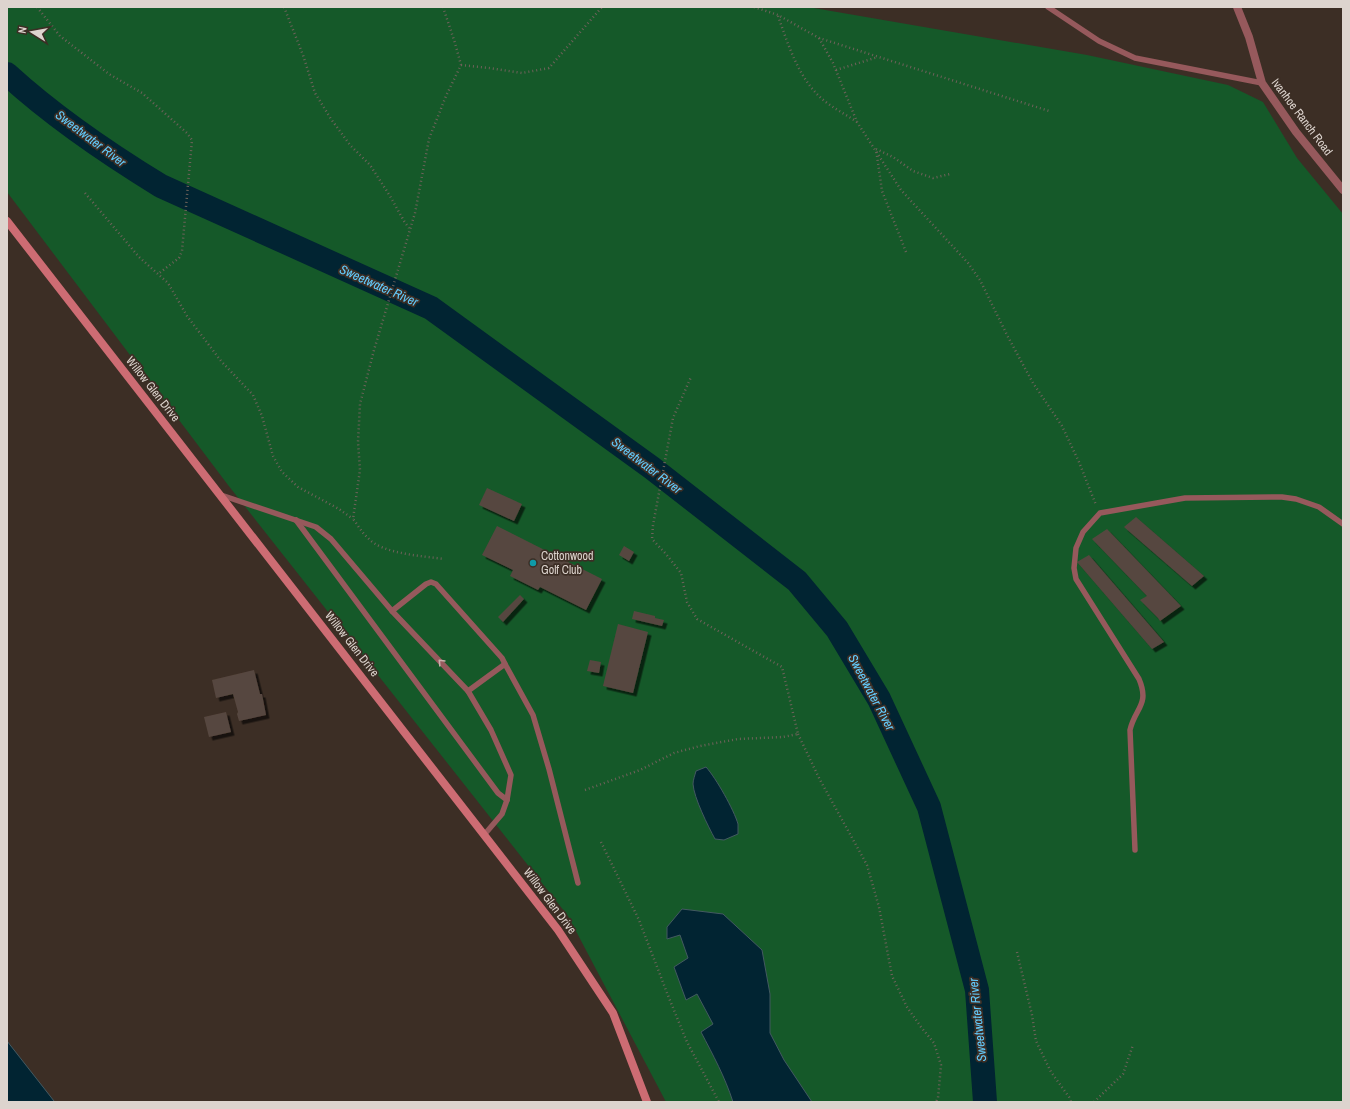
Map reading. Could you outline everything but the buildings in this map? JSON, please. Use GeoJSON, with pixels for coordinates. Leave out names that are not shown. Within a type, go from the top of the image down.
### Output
{"type":"FeatureCollection","features":[{"type":"Feature","properties":{"kind":"main road","name":"Willow Glen Drive"},"geometry":{"type":"LineString","coordinates":[[7,221],[558,930],[613,1013],[647,1102]]}},
{"type":"Feature","properties":{"kind":"street","name":"Ivanhoe Ranch Road"},"geometry":{"type":"LineString","coordinates":[[1237,7],[1249,37],[1262,83],[1296,132],[1343,190]]}},
{"type":"Feature","properties":{"kind":"lane"},"geometry":{"type":"LineString","coordinates":[[1048,7],[1099,41],[1135,58],[1262,83]]}},
{"type":"Feature","properties":{"kind":"lane"},"geometry":{"type":"LineString","coordinates":[[221,495],[316,527],[331,539],[392,611],[468,691],[491,730],[511,775],[507,800],[502,814],[484,834]]}},
{"type":"Feature","properties":{"kind":"lane"},"geometry":{"type":"LineString","coordinates":[[1135,850],[1130,730],[1142,704],[1143,690],[1139,679],[1076,579],[1074,568],[1075,557],[1079,540],[1083,532],[1100,513],[1186,498],[1282,497],[1296,499],[1319,507],[1343,524]]}},
{"type":"Feature","properties":{"kind":"lane"},"geometry":{"type":"LineString","coordinates":[[296,520],[498,793],[507,800]]}},
{"type":"Feature","properties":{"kind":"lane"},"geometry":{"type":"LineString","coordinates":[[392,611],[426,584],[431,582],[436,584],[502,658],[533,715],[549,769],[578,883]]}},
{"type":"Feature","properties":{"kind":"lane"},"geometry":{"type":"LineString","coordinates":[[468,691],[505,664]]}},
{"type":"Feature","properties":{"kind":"path"},"geometry":{"type":"LineString","coordinates":[[37,7],[60,36],[109,74],[142,93],[187,133],[192,140],[182,251],[179,258],[158,274]]}},
{"type":"Feature","properties":{"kind":"path"},"geometry":{"type":"LineString","coordinates":[[284,7],[303,56],[315,93],[331,119],[350,145],[370,165],[409,228]]}},
{"type":"Feature","properties":{"kind":"path"},"geometry":{"type":"LineString","coordinates":[[353,519],[360,470],[358,442],[360,404],[409,228],[415,213],[429,139],[446,96],[461,65],[443,7]]}},
{"type":"Feature","properties":{"kind":"path"},"geometry":{"type":"LineString","coordinates":[[461,65],[522,73],[549,68],[602,7]]}},
{"type":"Feature","properties":{"kind":"path"},"geometry":{"type":"LineString","coordinates":[[754,7],[778,15],[819,38],[1049,111]]}},
{"type":"Feature","properties":{"kind":"path"},"geometry":{"type":"LineString","coordinates":[[778,15],[790,48],[804,78],[821,98],[858,122]]}},
{"type":"Feature","properties":{"kind":"path"},"geometry":{"type":"LineString","coordinates":[[819,38],[836,70],[858,122],[901,190],[968,263],[980,280],[1033,383],[1062,426],[1100,513]]}},
{"type":"Feature","properties":{"kind":"path"},"geometry":{"type":"LineString","coordinates":[[836,70],[879,57]]}},
{"type":"Feature","properties":{"kind":"path"},"geometry":{"type":"LineString","coordinates":[[876,149],[893,156],[913,171],[933,178],[950,174]]}},
{"type":"Feature","properties":{"kind":"path"},"geometry":{"type":"LineString","coordinates":[[876,149],[882,192],[906,252]]}},
{"type":"Feature","properties":{"kind":"path"},"geometry":{"type":"LineString","coordinates":[[85,193],[139,257],[168,283],[187,316],[221,361],[253,395],[262,416],[273,456],[282,472],[298,488],[339,509],[353,519],[368,539],[382,548],[444,559]]}},
{"type":"Feature","properties":{"kind":"path"},"geometry":{"type":"LineString","coordinates":[[691,377],[673,418],[653,525],[652,539],[681,573],[687,602],[697,619],[782,668],[798,734],[820,780],[867,865],[879,907],[884,941],[892,976],[907,1007],[934,1043],[941,1066],[938,1098],[936,1102]]}},
{"type":"Feature","properties":{"kind":"path"},"geometry":{"type":"LineString","coordinates":[[585,790],[640,770],[674,753],[700,746],[738,739],[783,737],[798,734]]}},
{"type":"Feature","properties":{"kind":"path"},"geometry":{"type":"LineString","coordinates":[[602,842],[639,920],[668,998],[687,1042],[719,1102]]}},
{"type":"Feature","properties":{"kind":"path"},"geometry":{"type":"LineString","coordinates":[[1017,952],[1032,1015],[1036,1041],[1051,1072],[1069,1097],[1070,1102]]}},
{"type":"Feature","properties":{"kind":"path"},"geometry":{"type":"LineString","coordinates":[[1094,1102],[1123,1074],[1133,1045]]}},
{"type":"Feature","properties":{"kind":"green space","name":"Cottonwood Golf Club"},"geometry":{"type":"Polygon","coordinates":[[[7,7],[808,7],[1087,55],[1228,85],[1263,102],[1297,158],[1343,214],[1343,1102],[666,1102],[568,916],[228,485],[7,192],[7,7]]]}},
{"type":"Feature","properties":{"kind":"water"},"geometry":{"type":"Polygon","coordinates":[[[706,767],[724,794],[738,824],[738,834],[724,840],[715,839],[702,812],[694,790],[693,782],[696,771],[706,767]]]}},
{"type":"Feature","properties":{"kind":"water"},"geometry":{"type":"Polygon","coordinates":[[[682,909],[723,914],[762,950],[770,994],[770,1033],[784,1060],[812,1102],[733,1102],[723,1075],[701,1032],[713,1024],[697,994],[686,1000],[674,967],[688,958],[680,935],[667,939],[667,927],[682,909]]]}},
{"type":"Feature","properties":{"kind":"water"},"geometry":{"type":"Polygon","coordinates":[[[7,1041],[54,1101],[53,1102],[7,1102],[7,1041]]]}},
{"type":"Feature","properties":{"kind":"waterway","name":"Sweetwater River"},"geometry":{"type":"LineString","coordinates":[[7,74],[43,105],[81,134],[161,186],[431,308],[652,468],[797,581],[837,629],[879,699],[929,807],[977,990],[985,1102]]}},
{"type":"Feature","properties":{"kind":"place","name":"Cottonwood Golf Club"},"geometry":{"type":"Point","coordinates":[533,563]}}]}
